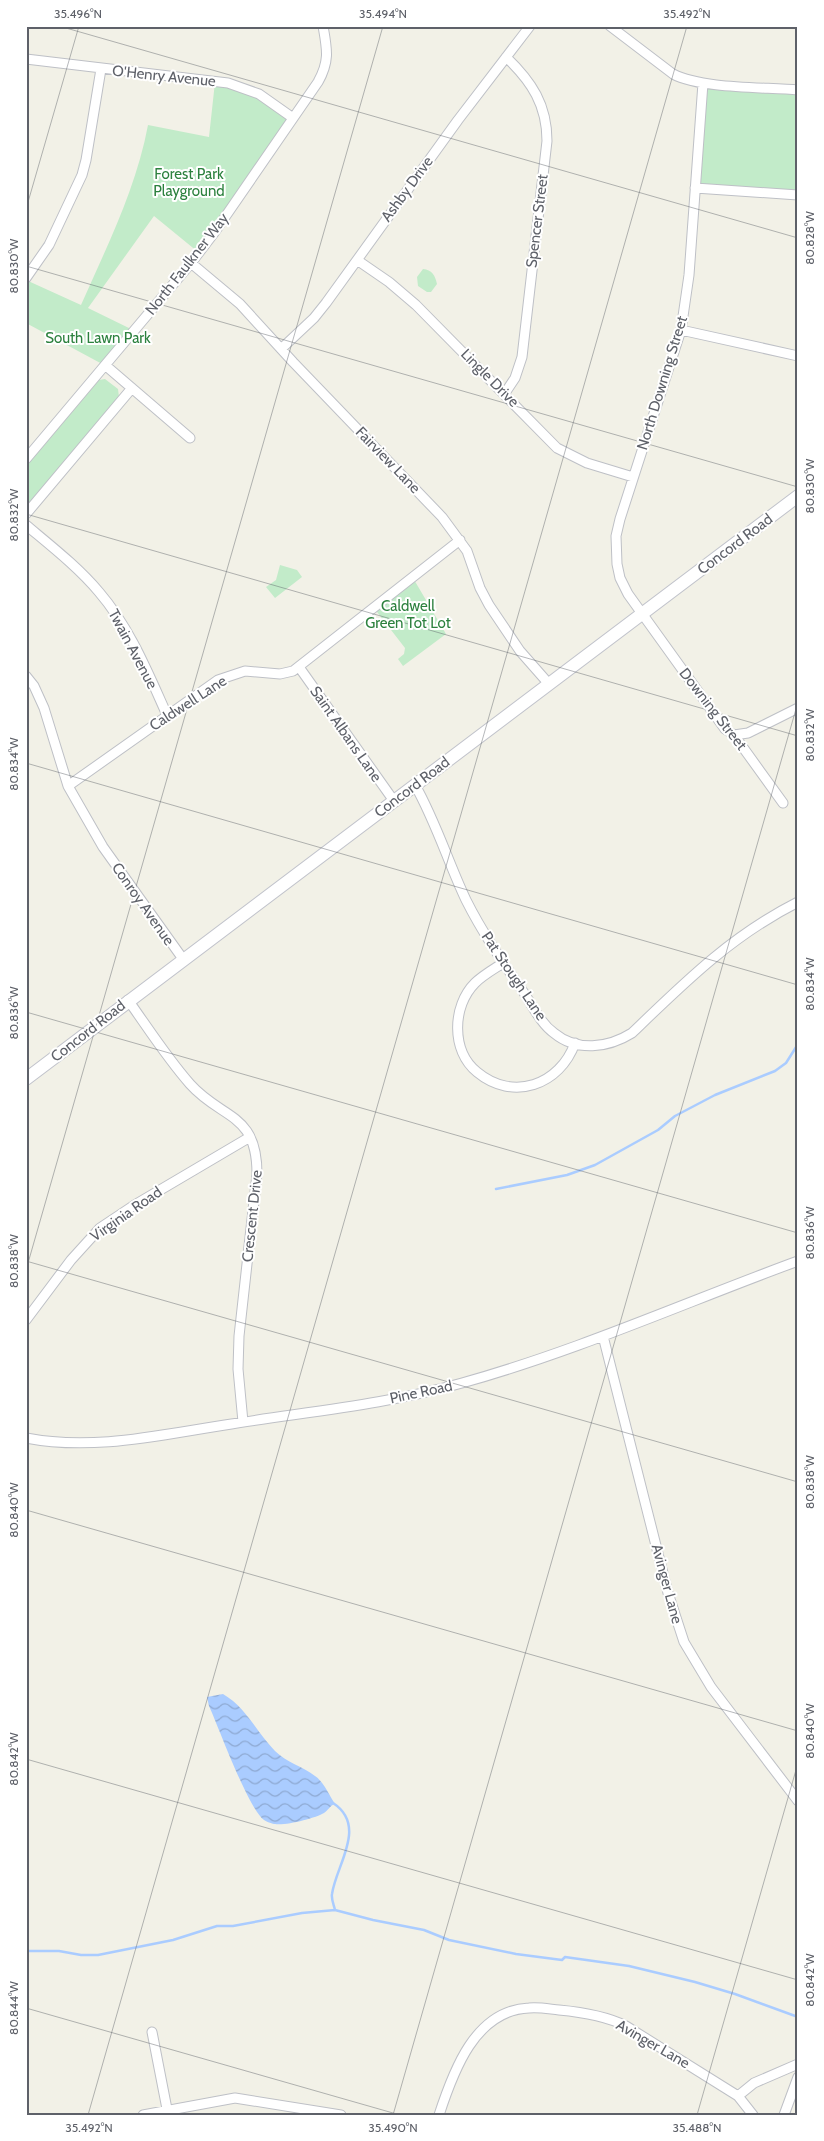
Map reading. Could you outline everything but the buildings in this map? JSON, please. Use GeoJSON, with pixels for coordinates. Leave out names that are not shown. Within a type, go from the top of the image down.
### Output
{"type":"FeatureCollection","features":[{"type":"Feature","properties":{"kind":"main road","name":"Concord Road"},"geometry":{"type":"LineString","coordinates":[[26,1079],[128,1000],[798,496]]}},
{"type":"Feature","properties":{"kind":"street","name":"North Faulkner Way"},"geometry":{"type":"LineString","coordinates":[[26,458],[191,263],[318,82],[327,64],[328,50],[324,26]]}},
{"type":"Feature","properties":{"kind":"street","name":"Ashby Drive"},"geometry":{"type":"LineString","coordinates":[[282,349],[314,318],[458,120],[530,26]]}},
{"type":"Feature","properties":{"kind":"street"},"geometry":{"type":"LineString","coordinates":[[610,26],[673,74],[684,79],[703,83],[798,90]]}},
{"type":"Feature","properties":{"kind":"street","name":"Spencer Street"},"geometry":{"type":"LineString","coordinates":[[505,394],[515,378],[522,357],[547,142],[547,126],[541,101],[534,87],[506,58]]}},
{"type":"Feature","properties":{"kind":"street","name":"O'Henry Avenue"},"geometry":{"type":"LineString","coordinates":[[26,59],[238,85],[259,94],[293,118]]}},
{"type":"Feature","properties":{"kind":"street"},"geometry":{"type":"LineString","coordinates":[[26,278],[43,257],[82,175],[101,69]]}},
{"type":"Feature","properties":{"kind":"street","name":"North Downing Street"},"geometry":{"type":"LineString","coordinates":[[642,615],[620,578],[616,548],[620,519],[682,330],[703,83]]}},
{"type":"Feature","properties":{"kind":"street"},"geometry":{"type":"LineString","coordinates":[[695,188],[798,195]]}},
{"type":"Feature","properties":{"kind":"street","name":"Lingle Drive"},"geometry":{"type":"LineString","coordinates":[[357,260],[389,282],[416,305],[558,448],[587,463],[633,477]]}},
{"type":"Feature","properties":{"kind":"street","name":"Fairview Lane"},"geometry":{"type":"LineString","coordinates":[[191,263],[240,304],[442,517],[460,540],[471,560],[480,588],[489,605],[520,651],[549,684]]}},
{"type":"Feature","properties":{"kind":"street"},"geometry":{"type":"LineString","coordinates":[[682,330],[798,356]]}},
{"type":"Feature","properties":{"kind":"street"},"geometry":{"type":"LineString","coordinates":[[105,366],[190,438]]}},
{"type":"Feature","properties":{"kind":"street"},"geometry":{"type":"LineString","coordinates":[[26,514],[132,388]]}},
{"type":"Feature","properties":{"kind":"street","name":"Twain Avenue"},"geometry":{"type":"LineString","coordinates":[[26,525],[86,577],[110,605],[130,637],[167,715]]}},
{"type":"Feature","properties":{"kind":"street","name":"Caldwell Lane"},"geometry":{"type":"LineString","coordinates":[[68,786],[167,715],[226,676],[245,672],[285,674],[299,667],[460,540]]}},
{"type":"Feature","properties":{"kind":"street","name":"Downing Street"},"geometry":{"type":"LineString","coordinates":[[642,615],[725,729],[734,735],[783,803]]}},
{"type":"Feature","properties":{"kind":"street","name":"Saint Albans Lane"},"geometry":{"type":"LineString","coordinates":[[299,667],[394,801]]}},
{"type":"Feature","properties":{"kind":"street"},"geometry":{"type":"LineString","coordinates":[[26,676],[34,686],[44,708],[68,786]]}},
{"type":"Feature","properties":{"kind":"street"},"geometry":{"type":"LineString","coordinates":[[734,735],[748,733],[798,708]]}},
{"type":"Feature","properties":{"kind":"street","name":"Pat Stough Lane"},"geometry":{"type":"LineString","coordinates":[[414,785],[437,828],[466,898],[503,963],[546,1026],[553,1033],[574,1043],[600,1046],[615,1043],[632,1033],[700,967],[728,945],[798,902]]}},
{"type":"Feature","properties":{"kind":"street","name":"Conroy Avenue"},"geometry":{"type":"LineString","coordinates":[[68,786],[103,847],[183,959]]}},
{"type":"Feature","properties":{"kind":"street"},"geometry":{"type":"LineString","coordinates":[[503,963],[475,984],[463,1002],[458,1014],[459,1039],[469,1064],[476,1072],[489,1080],[510,1087],[532,1086],[552,1077],[562,1068],[574,1043]]}},
{"type":"Feature","properties":{"kind":"street","name":"Crescent Drive"},"geometry":{"type":"LineString","coordinates":[[128,1000],[189,1083],[209,1101],[236,1118],[250,1137],[257,1159],[257,1174],[239,1336],[238,1376],[242,1422]]}},
{"type":"Feature","properties":{"kind":"street","name":"Virginia Road"},"geometry":{"type":"LineString","coordinates":[[26,1320],[71,1260],[98,1230],[133,1206],[250,1137]]}},
{"type":"Feature","properties":{"kind":"street","name":"Pine Road"},"geometry":{"type":"LineString","coordinates":[[26,1438],[62,1444],[97,1444],[362,1404],[460,1384],[603,1336],[798,1261]]}},
{"type":"Feature","properties":{"kind":"street","name":"Avinger Lane"},"geometry":{"type":"LineString","coordinates":[[603,1336],[668,1593],[684,1642],[711,1687],[798,1801]]}},
{"type":"Feature","properties":{"kind":"street","name":"Avinger Lane"},"geometry":{"type":"LineString","coordinates":[[439,2115],[465,2052],[477,2034],[497,2018],[509,2012],[529,2008],[566,2010],[615,2021],[656,2043],[738,2096],[753,2115]]}},
{"type":"Feature","properties":{"kind":"street"},"geometry":{"type":"LineString","coordinates":[[152,2032],[167,2109]]}},
{"type":"Feature","properties":{"kind":"street"},"geometry":{"type":"LineString","coordinates":[[738,2096],[760,2080],[798,2064]]}},
{"type":"Feature","properties":{"kind":"street"},"geometry":{"type":"LineString","coordinates":[[784,2115],[798,2077]]}},
{"type":"Feature","properties":{"kind":"street"},"geometry":{"type":"LineString","coordinates":[[143,2115],[167,2109],[235,2098],[341,2115]]}},
{"type":"Feature","properties":{"kind":"green space","name":"Forest Park Playground"},"geometry":{"type":"Polygon","coordinates":[[[215,82],[238,86],[292,118],[198,252],[154,216],[88,308],[133,330],[104,365],[26,323],[26,280],[81,305],[128,195],[143,149],[148,125],[209,137],[215,82]]]}},
{"type":"Feature","properties":{"kind":"green space"},"geometry":{"type":"Polygon","coordinates":[[[705,85],[798,91],[798,194],[697,187],[705,85]]]}},
{"type":"Feature","properties":{"kind":"green space"},"geometry":{"type":"Polygon","coordinates":[[[423,269],[431,272],[435,278],[437,284],[431,292],[427,292],[418,286],[417,277],[423,269]]]}},
{"type":"Feature","properties":{"kind":"green space"},"geometry":{"type":"Polygon","coordinates":[[[105,379],[118,389],[119,397],[26,507],[26,466],[99,380],[105,379]]]}},
{"type":"Feature","properties":{"kind":"green space"},"geometry":{"type":"Polygon","coordinates":[[[280,565],[297,570],[302,577],[275,598],[266,587],[276,580],[280,565]]]}},
{"type":"Feature","properties":{"kind":"green space","name":"Caldwell Green Tot Lot"},"geometry":{"type":"Polygon","coordinates":[[[413,578],[446,634],[403,666],[398,659],[404,654],[405,648],[374,608],[413,578]]]}},
{"type":"Feature","properties":{"kind":"water"},"geometry":{"type":"Polygon","coordinates":[[[223,1694],[239,1706],[275,1751],[284,1759],[318,1779],[324,1785],[335,1804],[320,1815],[300,1821],[273,1824],[264,1820],[257,1813],[242,1784],[209,1706],[207,1697],[223,1694]]]}},
{"type":"Feature","properties":{"kind":"waterway"},"geometry":{"type":"LineString","coordinates":[[496,1189],[567,1175],[595,1165],[658,1130],[675,1116],[715,1095],[775,1071],[786,1063],[798,1044]]}},
{"type":"Feature","properties":{"kind":"waterway"},"geometry":{"type":"LineString","coordinates":[[333,1803],[343,1812],[348,1823],[349,1834],[332,1894],[335,1910]]}},
{"type":"Feature","properties":{"kind":"waterway"},"geometry":{"type":"LineString","coordinates":[[26,1951],[59,1951],[81,1955],[98,1955],[173,1940],[217,1926],[233,1926],[302,1913],[335,1910],[424,1930],[449,1940],[516,1954],[562,1960],[565,1957],[629,1966],[735,1994],[798,2017]]}},
{"type":"Feature","properties":{"kind":"park label","name":"South Lawn Park"},"geometry":{"type":"Point","coordinates":[98,338]}}]}
